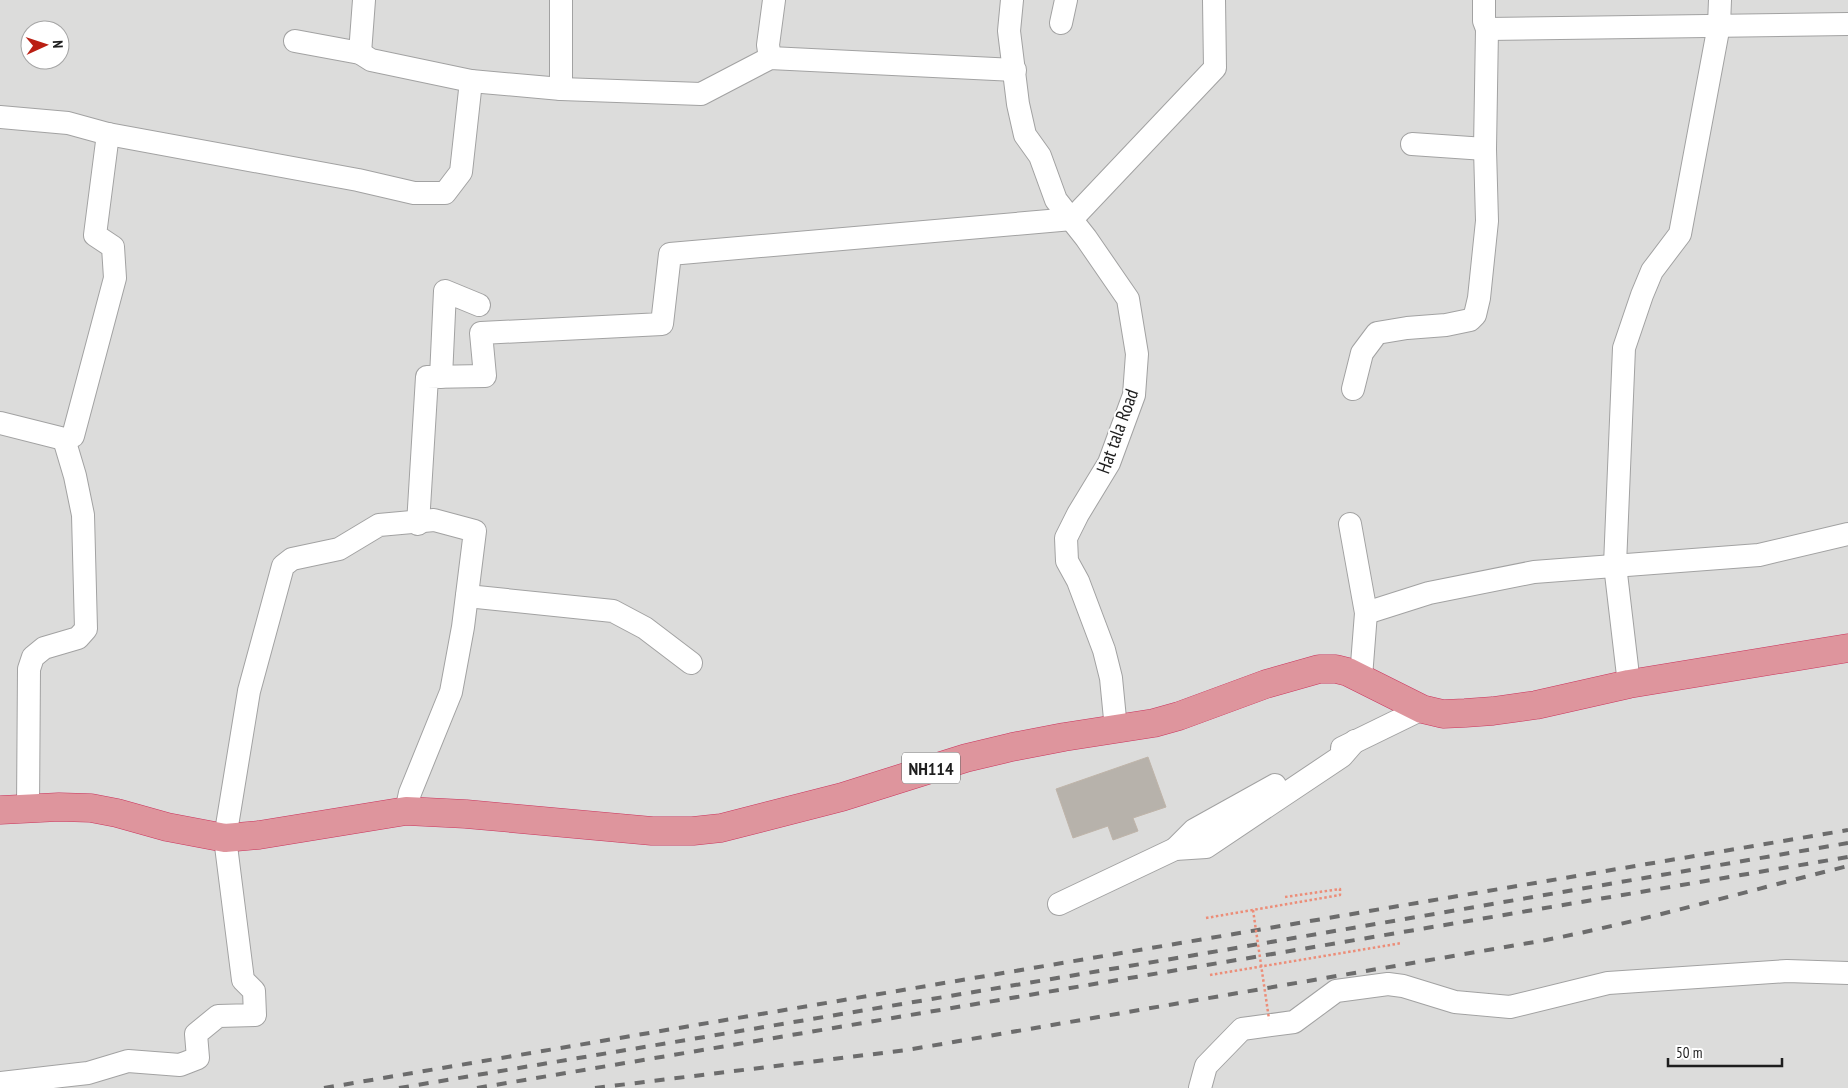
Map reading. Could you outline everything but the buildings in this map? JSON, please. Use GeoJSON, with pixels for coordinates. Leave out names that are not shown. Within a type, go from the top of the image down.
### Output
{"type":"FeatureCollection","features":[{"type":"Feature","properties":{"kind":"highway","name":"NH114"},"geometry":{"type":"LineString","coordinates":[[0,810],[59,807],[91,808],[118,813],[167,827],[225,838],[259,836],[406,812],[466,814],[633,829],[693,831],[722,828],[842,796],[966,758],[1064,737],[1154,723],[1179,716],[1266,684],[1319,669],[1336,669],[1361,677],[1399,699],[1422,709],[1442,714],[1493,711],[1536,705],[1629,684],[1848,648]]}},
{"type":"Feature","properties":{"kind":"street"},"geometry":{"type":"LineString","coordinates":[[360,53],[364,0]]}},
{"type":"Feature","properties":{"kind":"street"},"geometry":{"type":"LineString","coordinates":[[561,0],[561,89]]}},
{"type":"Feature","properties":{"kind":"street"},"geometry":{"type":"LineString","coordinates":[[770,58],[768,45],[774,0]]}},
{"type":"Feature","properties":{"kind":"street","name":"Hat tala Road"},"geometry":{"type":"LineString","coordinates":[[1012,0],[1009,31],[1018,104],[1025,135],[1040,156],[1056,200],[1072,219],[1128,299],[1137,354],[1134,395],[1109,463],[1078,514],[1066,538],[1067,561],[1078,581],[1109,668],[1116,728]]}},
{"type":"Feature","properties":{"kind":"street"},"geometry":{"type":"LineString","coordinates":[[1061,24],[1066,0]]}},
{"type":"Feature","properties":{"kind":"street"},"geometry":{"type":"LineString","coordinates":[[418,523],[427,377],[485,376],[481,334],[662,324],[670,254],[1072,219],[1215,68],[1214,0]]}},
{"type":"Feature","properties":{"kind":"street"},"geometry":{"type":"LineString","coordinates":[[1353,388],[1362,353],[1377,333],[1407,328],[1446,325],[1470,320],[1474,314],[1479,298],[1487,221],[1485,149],[1487,29],[1484,21],[1484,0]]}},
{"type":"Feature","properties":{"kind":"street"},"geometry":{"type":"LineString","coordinates":[[1629,684],[1615,565],[1624,348],[1652,271],[1680,234],[1719,25],[1720,0]]}},
{"type":"Feature","properties":{"kind":"street"},"geometry":{"type":"LineString","coordinates":[[1487,29],[1848,24]]}},
{"type":"Feature","properties":{"kind":"street"},"geometry":{"type":"LineString","coordinates":[[295,41],[360,53],[371,60],[472,81],[561,89],[701,94],[770,58],[1015,70]]}},
{"type":"Feature","properties":{"kind":"street"},"geometry":{"type":"LineString","coordinates":[[0,116],[68,123],[108,134],[358,180],[414,193],[445,193],[461,172],[472,81]]}},
{"type":"Feature","properties":{"kind":"street"},"geometry":{"type":"LineString","coordinates":[[0,423],[64,439],[73,436],[115,278],[113,247],[95,236],[108,134]]}},
{"type":"Feature","properties":{"kind":"street"},"geometry":{"type":"LineString","coordinates":[[1412,144],[1485,149]]}},
{"type":"Feature","properties":{"kind":"street"},"geometry":{"type":"LineString","coordinates":[[441,377],[445,291],[479,305]]}},
{"type":"Feature","properties":{"kind":"street"},"geometry":{"type":"LineString","coordinates":[[28,809],[29,669],[33,657],[44,648],[78,638],[86,629],[83,515],[76,476],[64,439]]}},
{"type":"Feature","properties":{"kind":"street"},"geometry":{"type":"LineString","coordinates":[[0,1083],[88,1073],[128,1061],[180,1065],[198,1058],[196,1034],[218,1016],[255,1016],[254,991],[243,980],[225,838],[249,691],[283,566],[292,559],[339,549],[379,525],[418,523],[434,520],[475,531],[467,596],[451,692],[410,793],[406,812]]}},
{"type":"Feature","properties":{"kind":"street"},"geometry":{"type":"LineString","coordinates":[[1350,524],[1366,613],[1361,677]]}},
{"type":"Feature","properties":{"kind":"street"},"geometry":{"type":"LineString","coordinates":[[1366,613],[1429,594],[1534,572],[1760,555],[1848,534]]}},
{"type":"Feature","properties":{"kind":"street"},"geometry":{"type":"LineString","coordinates":[[467,596],[613,611],[646,628],[691,663]]}},
{"type":"Feature","properties":{"kind":"street"},"geometry":{"type":"LineString","coordinates":[[1059,904],[1176,850],[1194,830],[1355,741],[1422,709]]}},
{"type":"Feature","properties":{"kind":"street"},"geometry":{"type":"LineString","coordinates":[[1200,1088],[1206,1066],[1242,1029],[1294,1022],[1336,990],[1388,984],[1403,986],[1455,1002],[1510,1007],[1608,983],[1787,971],[1848,973]]}},
{"type":"Feature","properties":{"kind":"path"},"geometry":{"type":"LineString","coordinates":[[1206,918],[1340,895],[1340,889],[1284,897]]}},
{"type":"Feature","properties":{"kind":"path"},"geometry":{"type":"LineString","coordinates":[[1253,910],[1269,1019]]}},
{"type":"Feature","properties":{"kind":"path"},"geometry":{"type":"LineString","coordinates":[[1210,975],[1402,944]]}},
{"type":"Feature","properties":{"kind":"shaded area"},"geometry":{"type":"Polygon","coordinates":[[[0,0],[1848,0],[1848,1088],[0,1088],[0,0]]]}},
{"type":"Feature","properties":{"kind":"railway"},"geometry":{"type":"LineString","coordinates":[[324,1088],[1848,830]]}},
{"type":"Feature","properties":{"kind":"railway"},"geometry":{"type":"LineString","coordinates":[[399,1088],[1195,955],[1848,843]]}},
{"type":"Feature","properties":{"kind":"railway"},"geometry":{"type":"LineString","coordinates":[[477,1088],[1848,857]]}},
{"type":"Feature","properties":{"kind":"railway"},"geometry":{"type":"LineString","coordinates":[[595,1088],[907,1050],[1546,940],[1660,914],[1848,866]]}}]}
